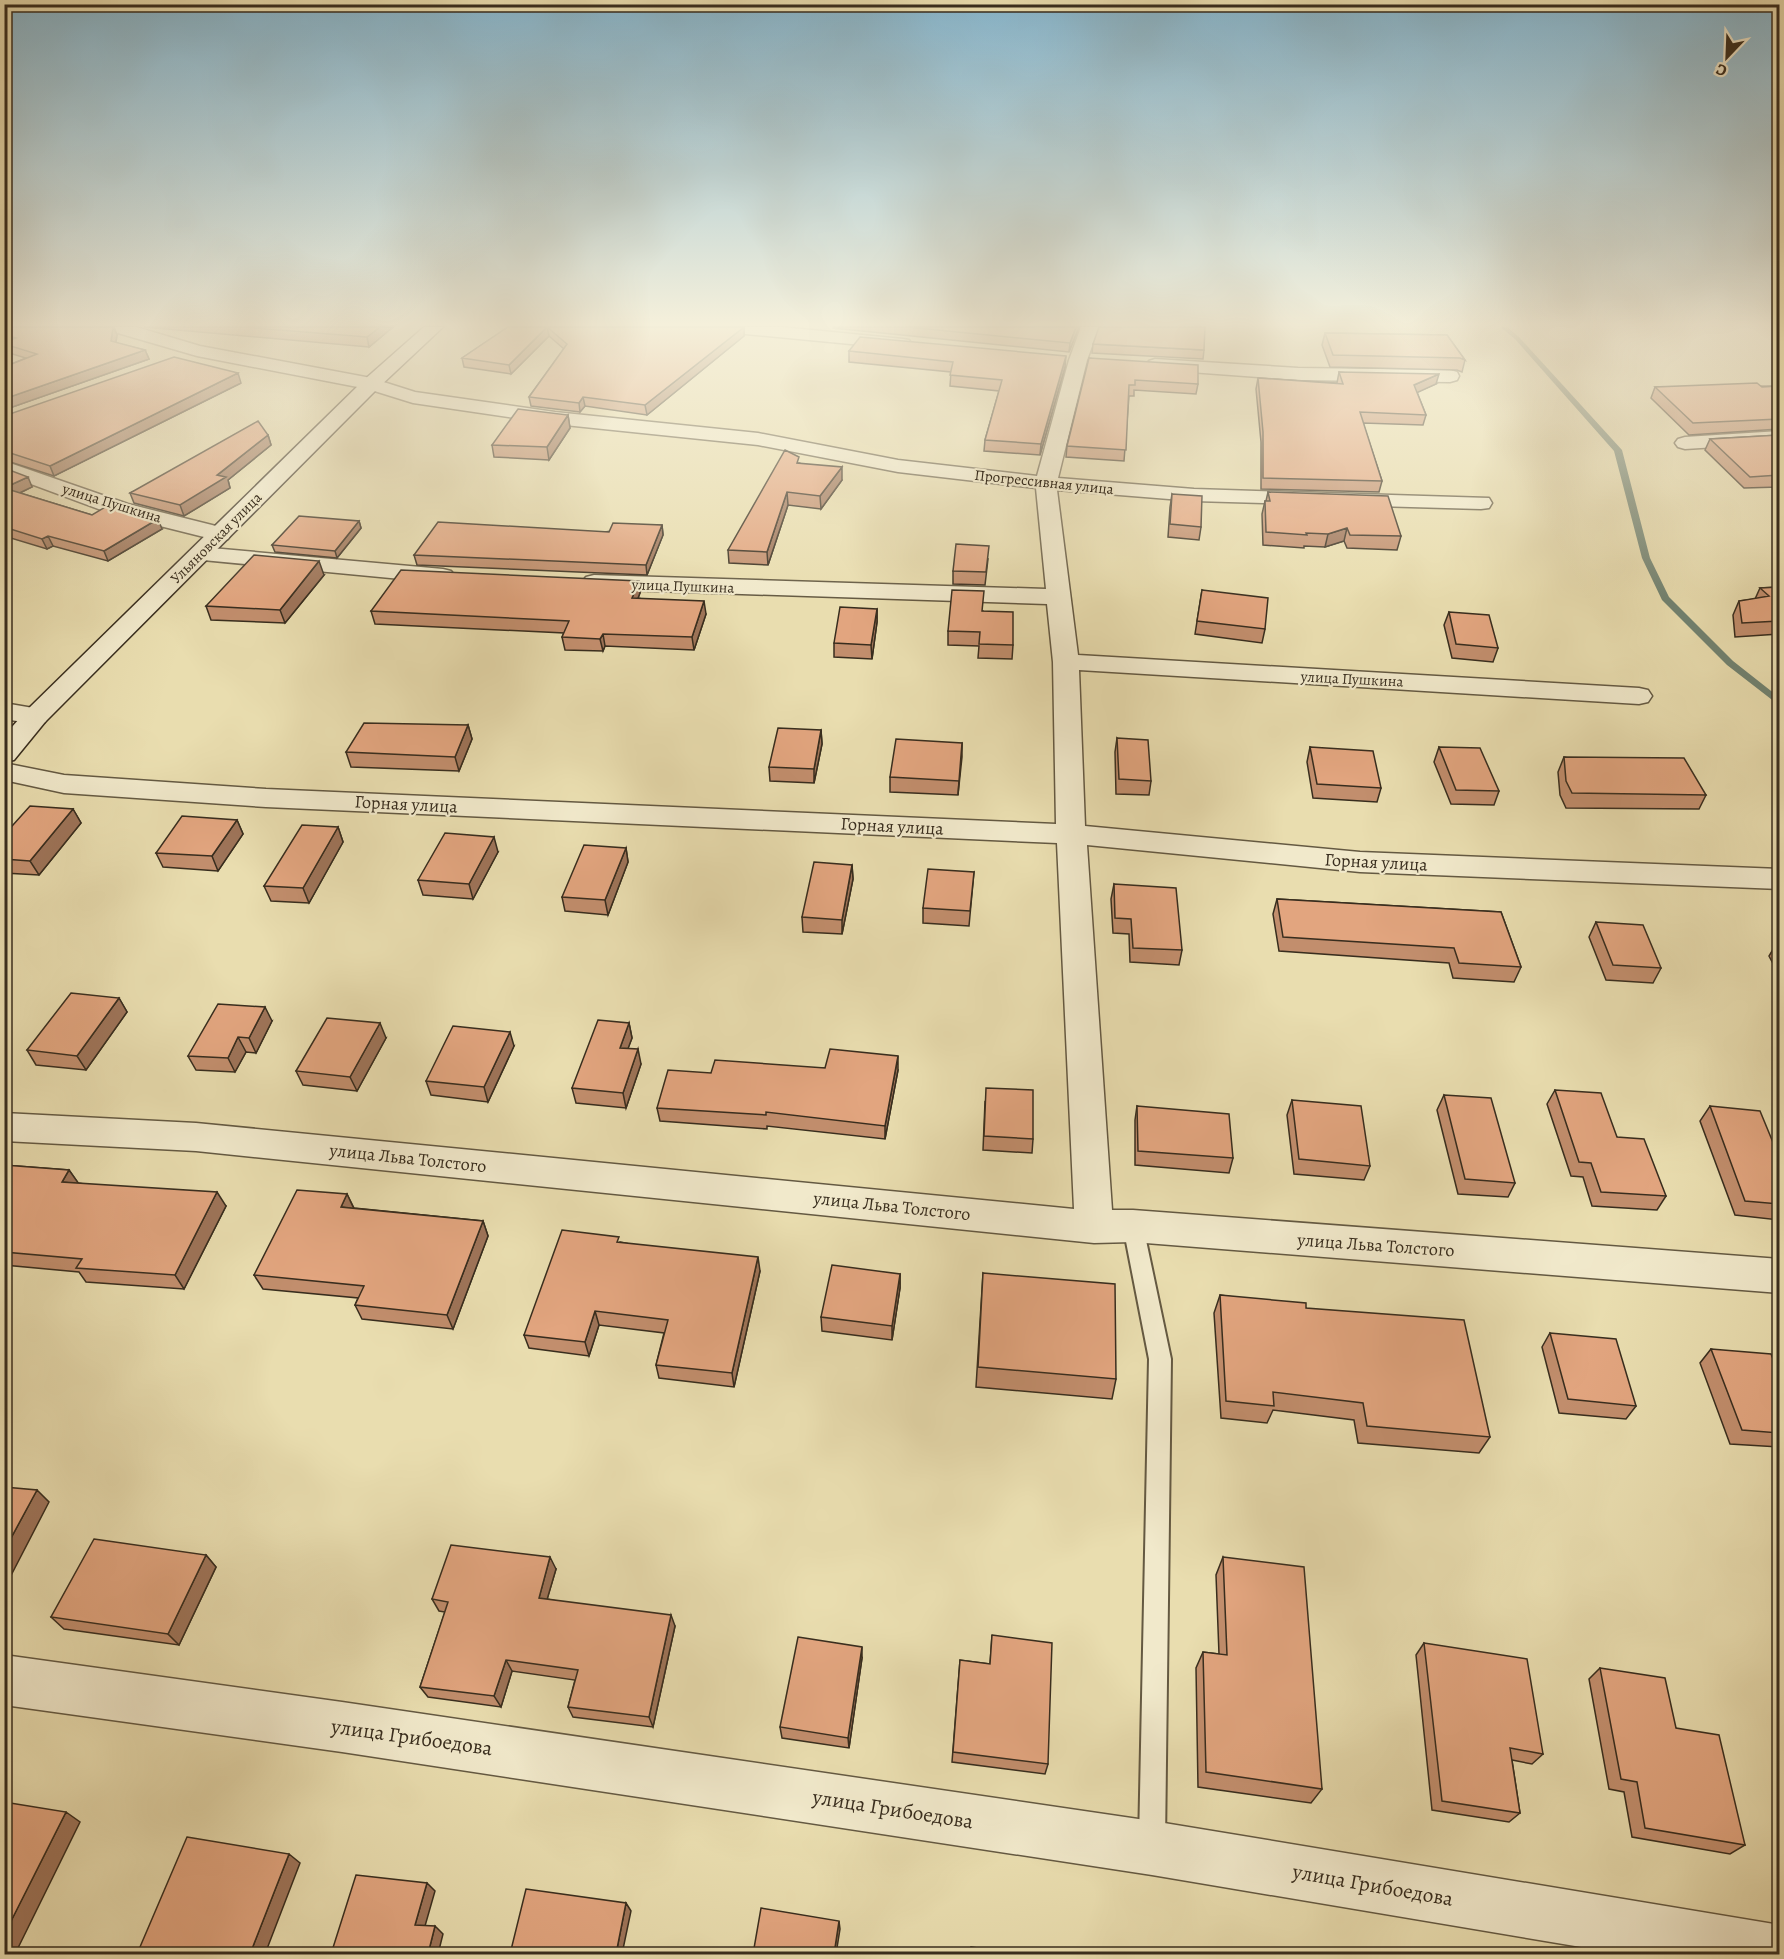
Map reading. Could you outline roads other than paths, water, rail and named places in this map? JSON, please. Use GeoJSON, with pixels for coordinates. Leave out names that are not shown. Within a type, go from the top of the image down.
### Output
{"type":"FeatureCollection","features":[{"type":"Feature","properties":{"kind":"street","name":"Ульяновская улица"},"geometry":{"type":"LineString","coordinates":[[4,754],[36,716],[336,418]]}},
{"type":"Feature","properties":{"kind":"street","name":"Прогрессивная улица"},"geometry":{"type":"LineString","coordinates":[[559,418],[758,439],[898,466],[1046,483],[1194,495],[1481,503]]}},
{"type":"Feature","properties":{"kind":"street"},"geometry":{"type":"LineString","coordinates":[[1063,418],[1046,483],[1066,663],[1071,834],[1094,1227]]}},
{"type":"Feature","properties":{"kind":"street"},"geometry":{"type":"LineString","coordinates":[[1685,443],[1779,437]]}},
{"type":"Feature","properties":{"kind":"street","name":"улица Пушкина"},"geometry":{"type":"LineString","coordinates":[[4,467],[120,509],[220,534]]}},
{"type":"Feature","properties":{"kind":"street"},"geometry":{"type":"LineString","coordinates":[[200,554],[414,574],[461,576]]}},
{"type":"Feature","properties":{"kind":"street","name":"улица Пушкина"},"geometry":{"type":"LineString","coordinates":[[568,581],[758,589],[1060,597]]}},
{"type":"Feature","properties":{"kind":"street","name":"улица Пушкина"},"geometry":{"type":"LineString","coordinates":[[1066,663],[1639,696]]}},
{"type":"Feature","properties":{"kind":"street"},"geometry":{"type":"LineString","coordinates":[[4,711],[36,716]]}},
{"type":"Feature","properties":{"kind":"street","name":"Горная улица"},"geometry":{"type":"LineString","coordinates":[[4,771],[64,784],[266,798],[1071,834],[1360,862],[1779,879]]}},
{"type":"Feature","properties":{"kind":"street","name":"улица Льва Толстого"},"geometry":{"type":"LineString","coordinates":[[4,1127],[196,1137],[1094,1227],[1133,1226],[1779,1276]]}},
{"type":"Feature","properties":{"kind":"street","name":"улица Грибоедова"},"geometry":{"type":"LineString","coordinates":[[4,1680],[342,1727],[1152,1848],[1779,1953]]}},
{"type":"Feature","properties":{"kind":"lane"},"geometry":{"type":"LineString","coordinates":[[1133,1226],[1160,1359],[1152,1848]]}},
{"type":"Feature","properties":{"kind":"waterway"},"geometry":{"type":"LineString","coordinates":[[1590,418],[1618,450],[1646,558],[1665,598],[1730,663],[1780,703]]}}]}
